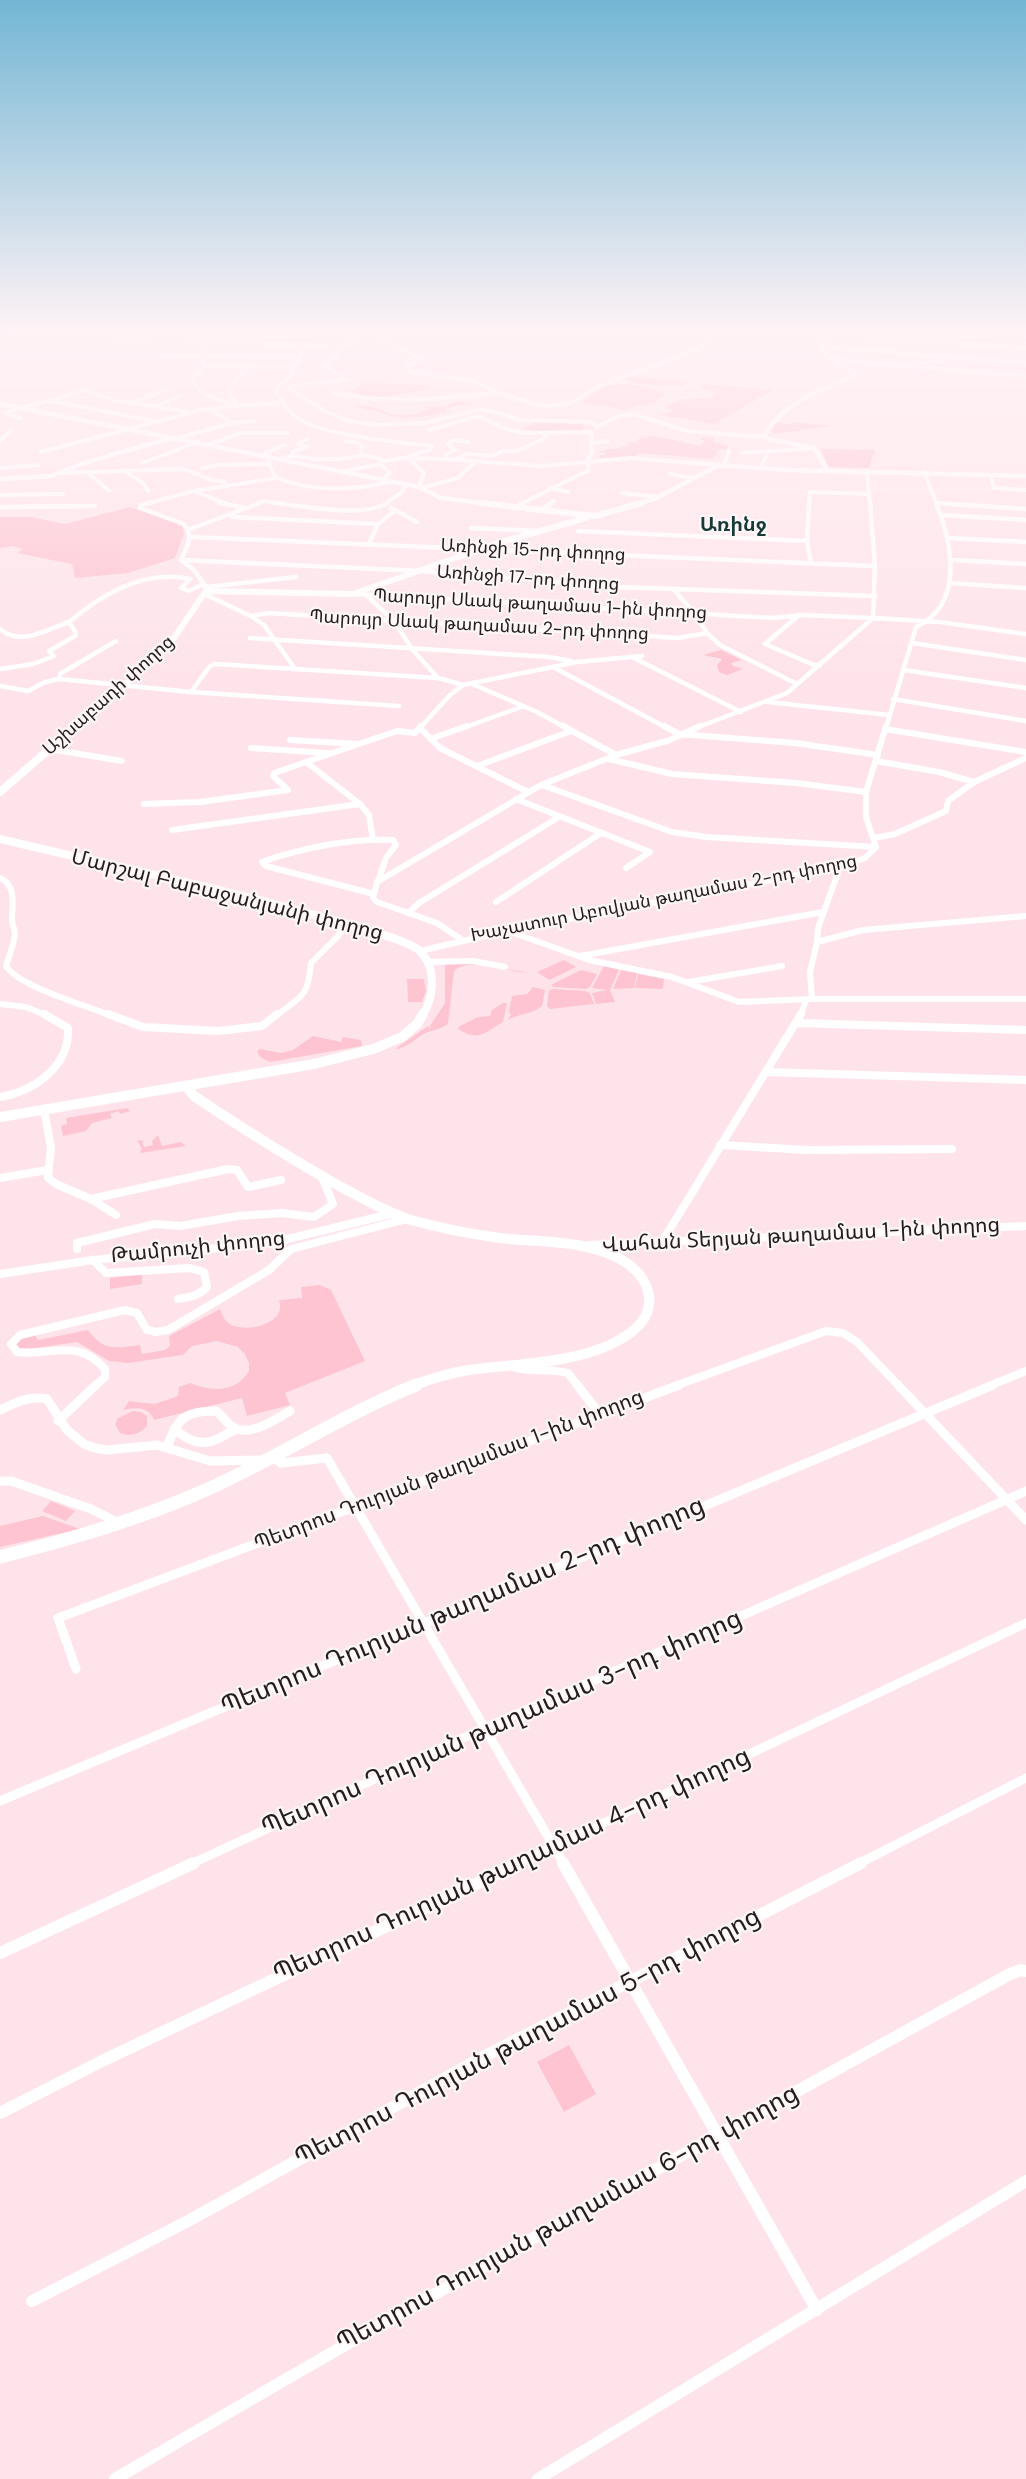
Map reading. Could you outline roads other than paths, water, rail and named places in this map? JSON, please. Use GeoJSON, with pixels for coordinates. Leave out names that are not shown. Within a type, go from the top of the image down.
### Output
{"type":"FeatureCollection","features":[{"type":"Feature","properties":{"kind":"street"},"geometry":{"type":"LineString","coordinates":[[41,452],[66,446]]}},
{"type":"Feature","properties":{"kind":"street"},"geometry":{"type":"LineString","coordinates":[[0,479],[42,478],[81,464],[148,446]]}},
{"type":"Feature","properties":{"kind":"street"},"geometry":{"type":"LineString","coordinates":[[142,463],[188,446]]}},
{"type":"Feature","properties":{"kind":"street"},"geometry":{"type":"LineString","coordinates":[[218,446],[406,484],[441,498],[595,516]]}},
{"type":"Feature","properties":{"kind":"street"},"geometry":{"type":"LineString","coordinates":[[261,455],[282,446]]}},
{"type":"Feature","properties":{"kind":"street"},"geometry":{"type":"LineString","coordinates":[[292,456],[292,452],[307,447],[304,446]]}},
{"type":"Feature","properties":{"kind":"street"},"geometry":{"type":"LineString","coordinates":[[361,446],[362,455]]}},
{"type":"Feature","properties":{"kind":"street"},"geometry":{"type":"LineString","coordinates":[[281,459],[292,456],[326,459],[362,455],[385,461],[429,450],[432,446],[429,446]]}},
{"type":"Feature","properties":{"kind":"street"},"geometry":{"type":"LineString","coordinates":[[447,459],[445,455],[455,451],[448,446]]}},
{"type":"Feature","properties":{"kind":"street"},"geometry":{"type":"LineString","coordinates":[[455,460],[468,454],[492,456],[503,451],[517,451],[529,446]]}},
{"type":"Feature","properties":{"kind":"street"},"geometry":{"type":"LineString","coordinates":[[513,508],[589,470],[587,460],[592,453],[592,446]]}},
{"type":"Feature","properties":{"kind":"street"},"geometry":{"type":"LineString","coordinates":[[804,446],[815,448],[827,470]]}},
{"type":"Feature","properties":{"kind":"street"},"geometry":{"type":"LineString","coordinates":[[742,453],[815,448]]}},
{"type":"Feature","properties":{"kind":"street"},"geometry":{"type":"LineString","coordinates":[[760,469],[769,450]]}},
{"type":"Feature","properties":{"kind":"street"},"geometry":{"type":"LineString","coordinates":[[353,594],[483,548],[658,496],[722,465],[729,451]]}},
{"type":"Feature","properties":{"kind":"street"},"geometry":{"type":"LineString","coordinates":[[270,456],[268,464],[276,478]]}},
{"type":"Feature","properties":{"kind":"street"},"geometry":{"type":"LineString","coordinates":[[403,458],[543,466],[587,460],[647,459],[760,469],[1026,476]]}},
{"type":"Feature","properties":{"kind":"street"},"geometry":{"type":"LineString","coordinates":[[409,459],[424,473],[420,488]]}},
{"type":"Feature","properties":{"kind":"street"},"geometry":{"type":"LineString","coordinates":[[420,488],[455,480],[470,470],[475,462]]}},
{"type":"Feature","properties":{"kind":"street"},"geometry":{"type":"LineString","coordinates":[[202,468],[218,465],[268,464]]}},
{"type":"Feature","properties":{"kind":"street"},"geometry":{"type":"LineString","coordinates":[[342,472],[380,464],[390,471],[388,477],[382,480]]}},
{"type":"Feature","properties":{"kind":"street"},"geometry":{"type":"LineString","coordinates":[[0,468],[39,465]]}},
{"type":"Feature","properties":{"kind":"street"},"geometry":{"type":"LineString","coordinates":[[123,470],[143,483],[148,491]]}},
{"type":"Feature","properties":{"kind":"street"},"geometry":{"type":"LineString","coordinates":[[62,472],[190,470],[199,473],[208,481],[239,484]]}},
{"type":"Feature","properties":{"kind":"street"},"geometry":{"type":"LineString","coordinates":[[377,882],[541,785],[616,755],[670,740],[679,734],[787,693],[873,618],[875,566],[867,471]]}},
{"type":"Feature","properties":{"kind":"street"},"geometry":{"type":"LineString","coordinates":[[924,472],[941,515],[953,560],[946,597],[940,611],[929,622]]}},
{"type":"Feature","properties":{"kind":"street"},"geometry":{"type":"LineString","coordinates":[[89,473],[109,491]]}},
{"type":"Feature","properties":{"kind":"street"},"geometry":{"type":"LineString","coordinates":[[670,474],[692,478]]}},
{"type":"Feature","properties":{"kind":"street"},"geometry":{"type":"LineString","coordinates":[[991,476],[994,488],[1026,490]]}},
{"type":"Feature","properties":{"kind":"street"},"geometry":{"type":"LineString","coordinates":[[206,591],[194,570],[181,560],[191,537],[190,529],[184,524],[140,508],[141,505],[194,491],[276,478],[323,488],[372,486],[392,482]]}},
{"type":"Feature","properties":{"kind":"street"},"geometry":{"type":"LineString","coordinates":[[190,529],[227,517],[264,501],[340,510],[374,509],[402,492],[406,484]]}},
{"type":"Feature","properties":{"kind":"street"},"geometry":{"type":"LineString","coordinates":[[549,488],[568,492]]}},
{"type":"Feature","properties":{"kind":"street"},"geometry":{"type":"LineString","coordinates":[[194,491],[217,502],[248,508]]}},
{"type":"Feature","properties":{"kind":"street"},"geometry":{"type":"LineString","coordinates":[[812,563],[807,541],[810,492],[869,494]]}},
{"type":"Feature","properties":{"kind":"street"},"geometry":{"type":"LineString","coordinates":[[622,493],[658,496]]}},
{"type":"Feature","properties":{"kind":"street"},"geometry":{"type":"LineString","coordinates":[[0,495],[63,494]]}},
{"type":"Feature","properties":{"kind":"street"},"geometry":{"type":"LineString","coordinates":[[539,511],[554,501]]}},
{"type":"Feature","properties":{"kind":"street"},"geometry":{"type":"LineString","coordinates":[[936,503],[1026,509]]}},
{"type":"Feature","properties":{"kind":"street"},"geometry":{"type":"LineString","coordinates":[[384,505],[417,522]]}},
{"type":"Feature","properties":{"kind":"street"},"geometry":{"type":"LineString","coordinates":[[0,507],[95,506]]}},
{"type":"Feature","properties":{"kind":"street"},"geometry":{"type":"LineString","coordinates":[[369,544],[378,524],[396,510]]}},
{"type":"Feature","properties":{"kind":"street"},"geometry":{"type":"LineString","coordinates":[[941,515],[1026,520]]}},
{"type":"Feature","properties":{"kind":"street"},"geometry":{"type":"LineString","coordinates":[[227,517],[378,524]]}},
{"type":"Feature","properties":{"kind":"street"},"geometry":{"type":"LineString","coordinates":[[581,519],[579,531],[807,541]]}},
{"type":"Feature","properties":{"kind":"street"},"geometry":{"type":"LineString","coordinates":[[471,528],[542,531]]}},
{"type":"Feature","properties":{"kind":"street","name":"Առինջի 15-րդ փողոց"},"geometry":{"type":"LineString","coordinates":[[191,537],[875,566]]}},
{"type":"Feature","properties":{"kind":"street"},"geometry":{"type":"LineString","coordinates":[[948,538],[1026,542]]}},
{"type":"Feature","properties":{"kind":"street","name":"Առինջի 17-րդ փողոց"},"geometry":{"type":"LineString","coordinates":[[181,560],[422,571],[673,589],[875,596]]}},
{"type":"Feature","properties":{"kind":"street"},"geometry":{"type":"LineString","coordinates":[[953,560],[1026,564]]}},
{"type":"Feature","properties":{"kind":"street"},"geometry":{"type":"LineString","coordinates":[[0,629],[6,634],[29,636],[69,622],[78,613],[133,582],[153,577],[175,576],[189,578],[190,581],[181,588],[186,591],[201,585],[206,591],[264,625],[295,669]]}},
{"type":"Feature","properties":{"kind":"street"},"geometry":{"type":"LineString","coordinates":[[206,591],[296,577]]}},
{"type":"Feature","properties":{"kind":"street"},"geometry":{"type":"LineString","coordinates":[[948,583],[1026,588]]}},
{"type":"Feature","properties":{"kind":"street"},"geometry":{"type":"LineString","coordinates":[[673,589],[695,614],[707,633],[720,645],[797,684]]}},
{"type":"Feature","properties":{"kind":"street","name":"Պարույր Սևակ թաղամաս 1-ին փողոց"},"geometry":{"type":"LineString","coordinates":[[206,591],[353,594],[772,618],[799,615],[873,618],[929,622],[1026,634]]}},
{"type":"Feature","properties":{"kind":"street","name":"Աշխաբադի փողոց"},"geometry":{"type":"LineString","coordinates":[[0,792],[172,643],[206,591]]}},
{"type":"Feature","properties":{"kind":"street"},"geometry":{"type":"LineString","coordinates":[[366,595],[394,621],[412,649],[438,678]]}},
{"type":"Feature","properties":{"kind":"street","name":"Պարույր Սևակ թաղամաս 2-րդ փողոց"},"geometry":{"type":"LineString","coordinates":[[251,616],[268,613],[678,638],[707,633]]}},
{"type":"Feature","properties":{"kind":"street"},"geometry":{"type":"LineString","coordinates":[[799,615],[765,644],[814,665],[820,665]]}},
{"type":"Feature","properties":{"kind":"street"},"geometry":{"type":"LineString","coordinates":[[0,669],[33,664],[54,656],[49,651],[75,636],[76,633],[69,622]]}},
{"type":"Feature","properties":{"kind":"street","name":"Խաչատուր Աբովյան թաղամաս 2-րդ փողոց"},"geometry":{"type":"LineString","coordinates":[[420,951],[506,931],[840,867],[861,861],[871,855],[876,847],[866,817],[866,792],[916,627],[929,622]]}},
{"type":"Feature","properties":{"kind":"street"},"geometry":{"type":"LineString","coordinates":[[250,638],[549,657],[577,662]]}},
{"type":"Feature","properties":{"kind":"street"},"geometry":{"type":"LineString","coordinates":[[59,679],[60,674],[117,641]]}},
{"type":"Feature","properties":{"kind":"street"},"geometry":{"type":"LineString","coordinates":[[912,643],[1026,660]]}},
{"type":"Feature","properties":{"kind":"street"},"geometry":{"type":"LineString","coordinates":[[144,804],[161,806],[288,790],[273,776],[274,773],[397,731],[415,733],[450,695],[463,685],[577,662],[642,656]]}},
{"type":"Feature","properties":{"kind":"street"},"geometry":{"type":"LineString","coordinates":[[632,657],[741,712]]}},
{"type":"Feature","properties":{"kind":"street"},"geometry":{"type":"LineString","coordinates":[[191,692],[208,667],[215,664],[438,678],[463,685]]}},
{"type":"Feature","properties":{"kind":"street"},"geometry":{"type":"LineString","coordinates":[[553,667],[679,734],[795,743],[877,758],[974,782]]}},
{"type":"Feature","properties":{"kind":"street"},"geometry":{"type":"LineString","coordinates":[[904,670],[1026,688]]}},
{"type":"Feature","properties":{"kind":"street"},"geometry":{"type":"LineString","coordinates":[[0,687],[28,691],[45,682],[59,679],[191,692],[399,706]]}},
{"type":"Feature","properties":{"kind":"street"},"geometry":{"type":"LineString","coordinates":[[471,683],[524,706],[616,755]]}},
{"type":"Feature","properties":{"kind":"street"},"geometry":{"type":"LineString","coordinates":[[893,699],[1026,721]]}},
{"type":"Feature","properties":{"kind":"street"},"geometry":{"type":"LineString","coordinates":[[766,702],[889,715]]}},
{"type":"Feature","properties":{"kind":"street"},"geometry":{"type":"LineString","coordinates":[[430,739],[524,706]]}},
{"type":"Feature","properties":{"kind":"street"},"geometry":{"type":"LineString","coordinates":[[420,728],[440,748],[528,792]]}},
{"type":"Feature","properties":{"kind":"street"},"geometry":{"type":"LineString","coordinates":[[885,729],[1026,752]]}},
{"type":"Feature","properties":{"kind":"street"},"geometry":{"type":"LineString","coordinates":[[477,766],[571,731]]}},
{"type":"Feature","properties":{"kind":"street"},"geometry":{"type":"LineString","coordinates":[[290,740],[362,744]]}},
{"type":"Feature","properties":{"kind":"street"},"geometry":{"type":"LineString","coordinates":[[251,748],[335,753]]}},
{"type":"Feature","properties":{"kind":"street"},"geometry":{"type":"LineString","coordinates":[[50,749],[122,761]]}},
{"type":"Feature","properties":{"kind":"street"},"geometry":{"type":"LineString","coordinates":[[874,838],[895,834],[946,811],[948,801],[974,782],[1026,758]]}},
{"type":"Feature","properties":{"kind":"street"},"geometry":{"type":"LineString","coordinates":[[609,759],[672,774],[796,783],[866,792]]}},
{"type":"Feature","properties":{"kind":"street"},"geometry":{"type":"LineString","coordinates":[[306,762],[360,804],[369,815],[374,840]]}},
{"type":"Feature","properties":{"kind":"street"},"geometry":{"type":"LineString","coordinates":[[541,785],[672,832],[706,837],[876,847]]}},
{"type":"Feature","properties":{"kind":"street"},"geometry":{"type":"LineString","coordinates":[[516,799],[650,852],[626,868]]}},
{"type":"Feature","properties":{"kind":"street"},"geometry":{"type":"LineString","coordinates":[[172,830],[360,804]]}},
{"type":"Feature","properties":{"kind":"street"},"geometry":{"type":"LineString","coordinates":[[408,913],[419,903],[559,817]]}},
{"type":"Feature","properties":{"kind":"street"},"geometry":{"type":"LineString","coordinates":[[496,902],[601,833]]}},
{"type":"Feature","properties":{"kind":"street","name":"Մարշալ Բաբաջանյանի փողոց"},"geometry":{"type":"LineString","coordinates":[[0,838],[347,923],[388,936],[420,951]]}},
{"type":"Feature","properties":{"kind":"street"},"geometry":{"type":"LineString","coordinates":[[374,894],[266,866],[262,862],[268,859],[390,839],[396,843],[386,858],[377,882],[374,900],[437,924],[462,940]]}},
{"type":"Feature","properties":{"kind":"street"},"geometry":{"type":"LineString","coordinates":[[662,1242],[809,1000],[810,972],[818,928],[840,867]]}},
{"type":"Feature","properties":{"kind":"street"},"geometry":{"type":"LineString","coordinates":[[0,878],[5,880],[10,888],[14,901],[12,922],[15,932],[6,961],[9,971],[27,984],[143,1027],[218,1031],[262,1026],[306,992],[309,986],[311,963],[338,937],[347,923]]}},
{"type":"Feature","properties":{"kind":"street"},"geometry":{"type":"LineString","coordinates":[[580,956],[823,912]]}},
{"type":"Feature","properties":{"kind":"street"},"geometry":{"type":"LineString","coordinates":[[817,942],[863,930],[1026,916]]}},
{"type":"Feature","properties":{"kind":"street"},"geometry":{"type":"LineString","coordinates":[[506,931],[580,956],[672,977],[739,1002],[1026,999]]}},
{"type":"Feature","properties":{"kind":"street"},"geometry":{"type":"LineString","coordinates":[[0,1117],[314,1064],[373,1049],[402,1037],[417,1024],[430,1004],[433,991],[427,962],[420,951]]}},
{"type":"Feature","properties":{"kind":"street"},"geometry":{"type":"LineString","coordinates":[[427,962],[473,961],[505,967]]}},
{"type":"Feature","properties":{"kind":"street"},"geometry":{"type":"LineString","coordinates":[[687,983],[782,966]]}},
{"type":"Feature","properties":{"kind":"street"},"geometry":{"type":"LineString","coordinates":[[0,1004],[14,1003],[60,1022],[68,1028],[69,1044],[59,1066],[18,1094],[0,1097]]}},
{"type":"Feature","properties":{"kind":"street"},"geometry":{"type":"LineString","coordinates":[[796,1023],[1026,1030]]}},
{"type":"Feature","properties":{"kind":"street"},"geometry":{"type":"LineString","coordinates":[[767,1072],[1026,1080]]}},
{"type":"Feature","properties":{"kind":"street"},"geometry":{"type":"LineString","coordinates":[[0,1557],[122,1525],[187,1499],[343,1418],[415,1385],[448,1374],[582,1354],[608,1347],[625,1339],[639,1327],[645,1318],[650,1296],[646,1283],[638,1273],[615,1258],[575,1246],[496,1238],[395,1214],[322,1177],[194,1096],[186,1086]]}},
{"type":"Feature","properties":{"kind":"street"},"geometry":{"type":"LineString","coordinates":[[44,1110],[51,1148],[47,1174]]}},
{"type":"Feature","properties":{"kind":"street"},"geometry":{"type":"LineString","coordinates":[[720,1144],[767,1150],[811,1151],[952,1149]]}},
{"type":"Feature","properties":{"kind":"street"},"geometry":{"type":"LineString","coordinates":[[91,1199],[228,1169],[237,1170],[248,1187],[281,1180]]}},
{"type":"Feature","properties":{"kind":"street"},"geometry":{"type":"LineString","coordinates":[[0,1178],[47,1174],[58,1185],[91,1199],[116,1215]]}},
{"type":"Feature","properties":{"kind":"street"},"geometry":{"type":"LineString","coordinates":[[77,1249],[77,1243],[155,1224],[180,1226],[238,1216],[282,1213],[314,1217],[321,1215],[333,1204],[332,1197],[326,1192],[322,1177]]}},
{"type":"Feature","properties":{"kind":"street","name":"Թամրուչի փողոց"},"geometry":{"type":"LineString","coordinates":[[0,1274],[93,1260],[270,1243],[395,1214]]}},
{"type":"Feature","properties":{"kind":"street"},"geometry":{"type":"LineString","coordinates":[[58,1421],[105,1377],[105,1369],[95,1358],[74,1348],[17,1352],[11,1344],[20,1335],[125,1310],[137,1313],[147,1330],[156,1332],[168,1330],[269,1270],[291,1249],[409,1219]]}},
{"type":"Feature","properties":{"kind":"street","name":"Վահան Տերյան թաղամաս 1-ին փողոց"},"geometry":{"type":"LineString","coordinates":[[575,1246],[1026,1226]]}},
{"type":"Feature","properties":{"kind":"street"},"geometry":{"type":"LineString","coordinates":[[93,1260],[105,1273],[190,1268],[204,1272],[207,1287],[203,1292],[196,1296],[178,1299]]}},
{"type":"Feature","properties":{"kind":"street","name":"Պետրոս Դուրյան թաղամաս 1-ին փողոց"},"geometry":{"type":"LineString","coordinates":[[76,1669],[58,1617],[355,1508],[599,1413],[826,1331],[843,1333],[857,1342],[927,1414]]}},
{"type":"Feature","properties":{"kind":"street"},"geometry":{"type":"LineString","coordinates":[[507,1364],[525,1373],[562,1370],[568,1373],[599,1413]]}},
{"type":"Feature","properties":{"kind":"street","name":"Պետրոս Դուրյան թաղամաս 2-րդ փողոց"},"geometry":{"type":"LineString","coordinates":[[0,1801],[1026,1371]]}},
{"type":"Feature","properties":{"kind":"street"},"geometry":{"type":"LineString","coordinates":[[0,1410],[16,1403],[41,1397],[47,1399],[58,1421],[69,1435],[100,1449],[118,1450],[145,1445],[167,1447],[211,1462],[269,1457],[281,1462],[327,1458],[554,1847],[816,2310]]}},
{"type":"Feature","properties":{"kind":"street"},"geometry":{"type":"LineString","coordinates":[[167,1447],[177,1422],[188,1413],[202,1411],[220,1413],[236,1429]]}},
{"type":"Feature","properties":{"kind":"street"},"geometry":{"type":"LineString","coordinates":[[174,1429],[191,1443],[214,1442],[236,1429],[250,1429],[290,1411]]}},
{"type":"Feature","properties":{"kind":"street"},"geometry":{"type":"LineString","coordinates":[[927,1414],[1026,1520]]}},
{"type":"Feature","properties":{"kind":"street"},"geometry":{"type":"LineString","coordinates":[[0,1481],[11,1481],[91,1509],[122,1525]]}},
{"type":"Feature","properties":{"kind":"street","name":"Պետրոս Դուրյան թաղամաս 3-րդ փողոց"},"geometry":{"type":"LineString","coordinates":[[0,1953],[485,1728],[1026,1491]]}},
{"type":"Feature","properties":{"kind":"street","name":"Պետրոս Դուրյան թաղամաս 4-րդ փողոց"},"geometry":{"type":"LineString","coordinates":[[0,2113],[104,2060],[1026,1623]]}},
{"type":"Feature","properties":{"kind":"street","name":"Պետրոս Դուրյան թաղամաս 5-րդ փողոց"},"geometry":{"type":"LineString","coordinates":[[33,2301],[190,2220],[485,2056],[1026,1778]]}},
{"type":"Feature","properties":{"kind":"street","name":"Պետրոս Դուրյան թաղամաս 6-րդ փողոց"},"geometry":{"type":"LineString","coordinates":[[115,2479],[310,2364],[716,2135],[1010,1974],[1021,1970],[1026,1971]]}},
{"type":"Feature","properties":{"kind":"street"},"geometry":{"type":"LineString","coordinates":[[538,2479],[1026,2181]]}},
{"type":"Feature","properties":{"kind":"district","name":"Առինջ"},"geometry":{"type":"Point","coordinates":[733,526]}}]}
